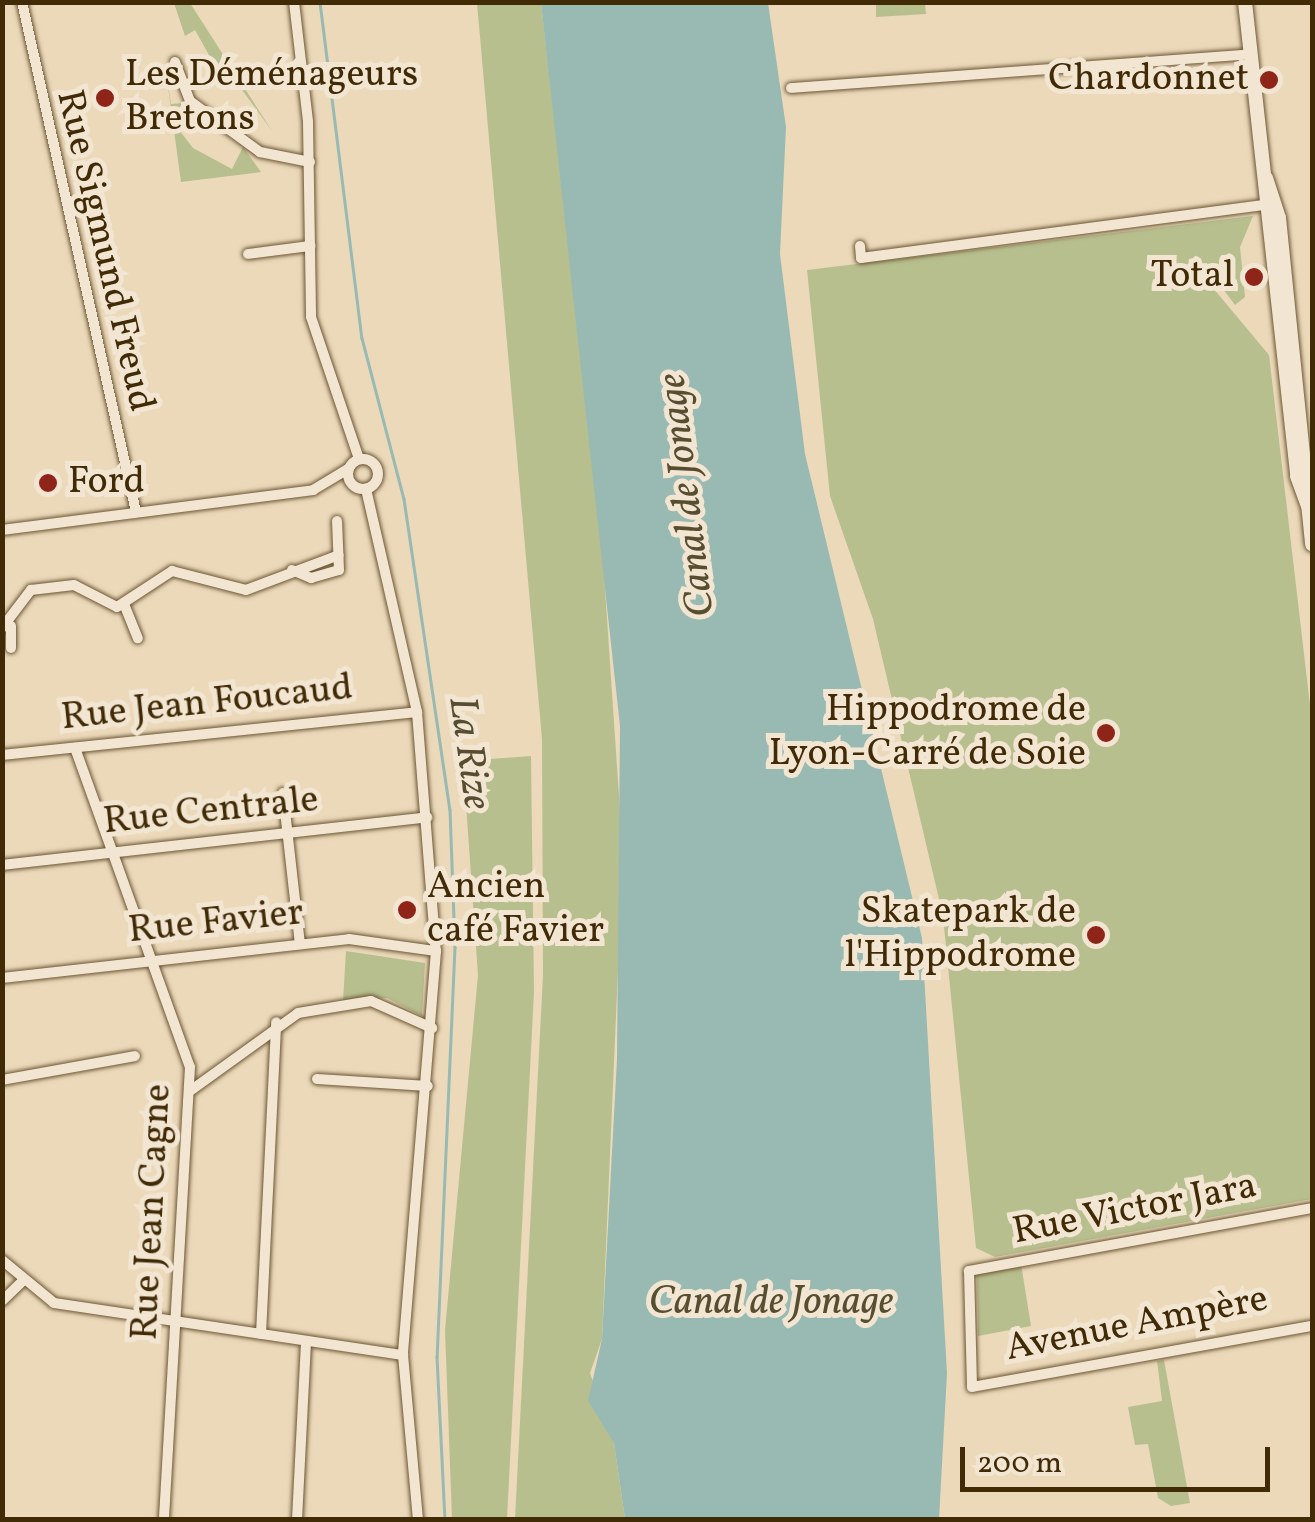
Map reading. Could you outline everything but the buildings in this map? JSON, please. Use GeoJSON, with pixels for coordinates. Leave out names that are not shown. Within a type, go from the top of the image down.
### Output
{"type":"FeatureCollection","features":[{"type":"Feature","properties":{"kind":"main road"},"geometry":{"type":"LineString","coordinates":[[1245,2],[1265,212],[1308,506]]}},
{"type":"Feature","properties":{"kind":"main road"},"geometry":{"type":"LineString","coordinates":[[1261,168],[1283,246],[1312,544]]}},
{"type":"Feature","properties":{"kind":"main road"},"geometry":{"type":"LineString","coordinates":[[1265,212],[1283,246]]}},
{"type":"Feature","properties":{"kind":"street","name":"Rue Sigmund Freud"},"geometry":{"type":"LineString","coordinates":[[22,2],[136,512]]}},
{"type":"Feature","properties":{"kind":"street"},"geometry":{"type":"LineString","coordinates":[[294,2],[310,162],[316,342],[359,459],[378,472],[366,489],[418,712],[427,817],[436,951],[404,1355],[418,1520]]}},
{"type":"Feature","properties":{"kind":"street"},"geometry":{"type":"LineString","coordinates":[[791,88],[1251,54]]}},
{"type":"Feature","properties":{"kind":"street"},"geometry":{"type":"LineString","coordinates":[[175,62],[190,101],[272,158],[310,162]]}},
{"type":"Feature","properties":{"kind":"street"},"geometry":{"type":"LineString","coordinates":[[860,246],[861,258],[1265,212]]}},
{"type":"Feature","properties":{"kind":"street"},"geometry":{"type":"LineString","coordinates":[[248,254],[310,246]]}},
{"type":"Feature","properties":{"kind":"street"},"geometry":{"type":"LineString","coordinates":[[2,530],[324,487],[359,459]]}},
{"type":"Feature","properties":{"kind":"street"},"geometry":{"type":"LineString","coordinates":[[348,469],[351,484],[366,489]]}},
{"type":"Feature","properties":{"kind":"street"},"geometry":{"type":"LineString","coordinates":[[292,570],[334,574],[339,555],[337,521]]}},
{"type":"Feature","properties":{"kind":"street"},"geometry":{"type":"LineString","coordinates":[[124,604],[172,571],[246,590],[339,555]]}},
{"type":"Feature","properties":{"kind":"street"},"geometry":{"type":"LineString","coordinates":[[11,648],[7,627],[31,590],[74,584],[124,604],[138,638]]}},
{"type":"Feature","properties":{"kind":"street","name":"Rue Jean Foucaud"},"geometry":{"type":"LineString","coordinates":[[2,755],[418,712]]}},
{"type":"Feature","properties":{"kind":"street","name":"Rue Jean Cagne"},"geometry":{"type":"LineString","coordinates":[[75,748],[190,1068],[164,1520]]}},
{"type":"Feature","properties":{"kind":"street"},"geometry":{"type":"LineString","coordinates":[[283,793],[300,944]]}},
{"type":"Feature","properties":{"kind":"street","name":"Rue Centrale"},"geometry":{"type":"LineString","coordinates":[[2,866],[427,817]]}},
{"type":"Feature","properties":{"kind":"street","name":"Rue Favier"},"geometry":{"type":"LineString","coordinates":[[2,978],[349,940],[436,951]]}},
{"type":"Feature","properties":{"kind":"street"},"geometry":{"type":"LineString","coordinates":[[190,1091],[276,1022],[371,1001],[432,1028]]}},
{"type":"Feature","properties":{"kind":"street"},"geometry":{"type":"LineString","coordinates":[[262,1334],[276,1022]]}},
{"type":"Feature","properties":{"kind":"street"},"geometry":{"type":"LineString","coordinates":[[2,1080],[135,1056]]}},
{"type":"Feature","properties":{"kind":"street"},"geometry":{"type":"LineString","coordinates":[[317,1079],[428,1086]]}},
{"type":"Feature","properties":{"kind":"street","name":"Rue Victor Jara"},"geometry":{"type":"LineString","coordinates":[[972,1387],[969,1272],[1312,1208]]}},
{"type":"Feature","properties":{"kind":"street"},"geometry":{"type":"LineString","coordinates":[[2,1260],[54,1303],[404,1355]]}},
{"type":"Feature","properties":{"kind":"street"},"geometry":{"type":"LineString","coordinates":[[2,1301],[24,1280]]}},
{"type":"Feature","properties":{"kind":"street","name":"Avenue Ampère"},"geometry":{"type":"LineString","coordinates":[[972,1387],[1312,1326]]}},
{"type":"Feature","properties":{"kind":"street"},"geometry":{"type":"LineString","coordinates":[[297,1520],[306,1343]]}},
{"type":"Feature","properties":{"kind":"green space"},"geometry":{"type":"Polygon","coordinates":[[[174,3],[190,3],[272,131],[226,68],[219,73],[195,30],[185,36],[174,3]]]}},
{"type":"Feature","properties":{"kind":"green space"},"geometry":{"type":"Polygon","coordinates":[[[477,3],[541,3],[600,515],[623,855],[602,1339],[590,1373],[614,1443],[625,1519],[515,1519],[543,975],[542,739],[477,3]]]}},
{"type":"Feature","properties":{"kind":"green space"},"geometry":{"type":"Polygon","coordinates":[[[876,3],[925,3],[926,14],[876,17],[876,3]]]}},
{"type":"Feature","properties":{"kind":"green space"},"geometry":{"type":"Polygon","coordinates":[[[166,72],[171,104],[183,103],[176,126],[193,148],[232,169],[243,147],[261,172],[181,182],[166,72]]]}},
{"type":"Feature","properties":{"kind":"green space","name":"Hippodrome de Lyon-Carré de Soie"},"geometry":{"type":"Polygon","coordinates":[[[1253,216],[1240,247],[1245,297],[1235,305],[1220,285],[1208,282],[1269,355],[1312,722],[1312,1199],[995,1257],[976,1248],[943,916],[873,619],[830,496],[807,270],[1253,216]]]}},
{"type":"Feature","properties":{"kind":"green space"},"geometry":{"type":"Polygon","coordinates":[[[531,756],[534,992],[507,1519],[452,1519],[445,1330],[478,975],[463,761],[531,756]]]}},
{"type":"Feature","properties":{"kind":"green space"},"geometry":{"type":"Polygon","coordinates":[[[346,951],[425,963],[422,1016],[387,998],[343,1001],[346,951]]]}},
{"type":"Feature","properties":{"kind":"green space"},"geometry":{"type":"Polygon","coordinates":[[[1021,1264],[1031,1326],[978,1336],[977,1272],[1021,1264]]]}},
{"type":"Feature","properties":{"kind":"green space"},"geometry":{"type":"Polygon","coordinates":[[[1164,1360],[1190,1503],[1171,1506],[1158,1498],[1148,1444],[1135,1445],[1128,1407],[1162,1401],[1157,1361],[1164,1360]]]}},
{"type":"Feature","properties":{"kind":"water","name":"Canal de Jonage"},"geometry":{"type":"Polygon","coordinates":[[[541,3],[768,3],[786,127],[780,254],[805,454],[922,938],[947,1373],[939,1519],[625,1519],[614,1443],[588,1401],[602,1339],[617,1059],[620,726],[541,3]]]}},
{"type":"Feature","properties":{"kind":"waterway","name":"La Rize"},"geometry":{"type":"LineString","coordinates":[[320,2],[362,338],[404,499],[450,810],[455,947],[437,1357],[445,1520]]}},
{"type":"Feature","properties":{"kind":"place","name":"Chardonnet"},"geometry":{"type":"Point","coordinates":[1269,80]}},
{"type":"Feature","properties":{"kind":"place","name":"Les Déménageurs Bretons"},"geometry":{"type":"Point","coordinates":[105,98]}},
{"type":"Feature","properties":{"kind":"place","name":"Total"},"geometry":{"type":"Point","coordinates":[1254,277]}},
{"type":"Feature","properties":{"kind":"place","name":"Ford"},"geometry":{"type":"Point","coordinates":[48,483]}},
{"type":"Feature","properties":{"kind":"place","name":"Hippodrome de Lyon-Carré de Soie"},"geometry":{"type":"Point","coordinates":[1106,733]}},
{"type":"Feature","properties":{"kind":"place","name":"Ancien café Favier"},"geometry":{"type":"Point","coordinates":[407,910]}},
{"type":"Feature","properties":{"kind":"place","name":"Skatepark de l'Hippodrome"},"geometry":{"type":"Point","coordinates":[1096,935]}}]}
